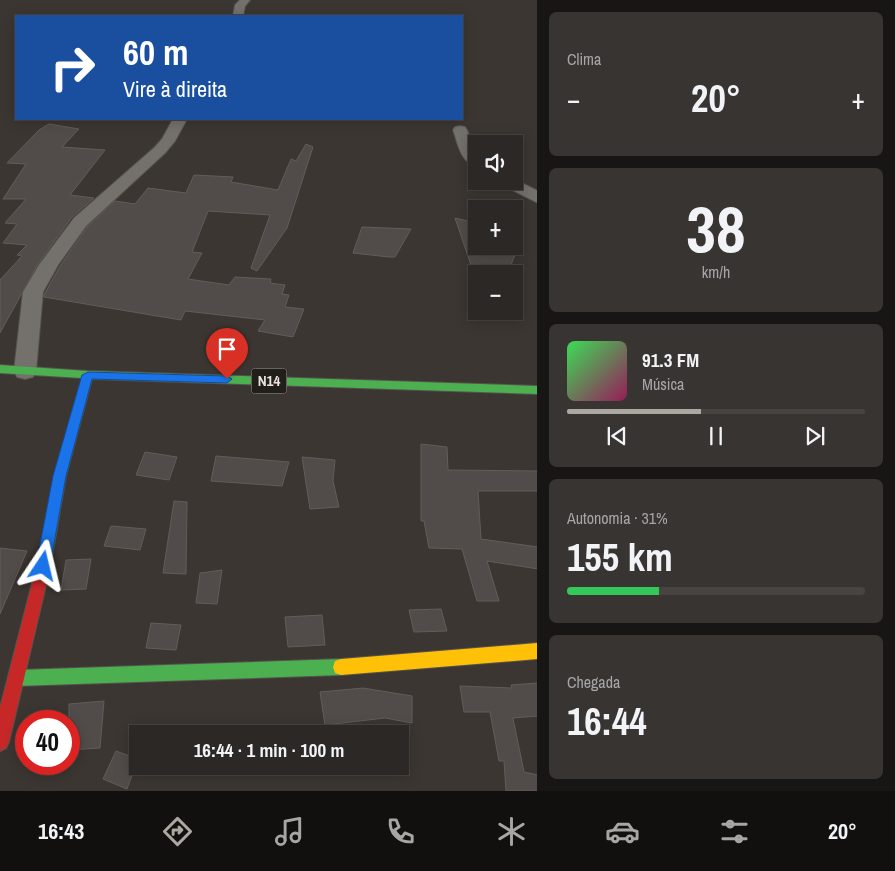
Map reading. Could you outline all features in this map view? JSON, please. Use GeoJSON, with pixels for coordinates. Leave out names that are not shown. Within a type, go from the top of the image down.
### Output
{"type":"FeatureCollection","features":[{"type":"Feature","properties":{"kind":"street"},"geometry":{"type":"LineString","coordinates":[[238,15],[240,5],[245,0]]}},
{"type":"Feature","properties":{"kind":"street"},"geometry":{"type":"LineString","coordinates":[[25,371],[33,292],[49,265],[80,222],[160,150],[168,141],[179,120]]}},
{"type":"Feature","properties":{"kind":"street"},"geometry":{"type":"LineString","coordinates":[[460,130],[468,151]]}},
{"type":"Feature","properties":{"kind":"street"},"geometry":{"type":"LineString","coordinates":[[523,190],[537,197]]}},
{"type":"Feature","properties":{"kind":"street","name":"N14"},"geometry":{"type":"LineString","coordinates":[[0,369],[88,375],[537,390]]}},
{"type":"Feature","properties":{"kind":"street"},"geometry":{"type":"LineString","coordinates":[[0,742],[43,566],[60,476],[88,375]]}},
{"type":"Feature","properties":{"kind":"street"},"geometry":{"type":"LineString","coordinates":[[17,678],[312,670],[537,650]]}},
{"type":"Feature","properties":{"kind":"building"},"geometry":{"type":"Polygon","coordinates":[[[49,124],[79,129],[62,147],[105,150],[70,195],[94,198],[72,217],[38,264],[0,333],[0,280],[22,256],[17,255],[27,245],[3,243],[17,224],[5,223],[26,199],[3,199],[26,164],[7,163],[39,130],[49,124]]]}},
{"type":"Feature","properties":{"kind":"building"},"geometry":{"type":"Polygon","coordinates":[[[306,144],[313,147],[287,228],[257,271],[251,268],[270,215],[208,211],[192,252],[202,253],[188,279],[229,285],[235,277],[271,279],[270,283],[285,285],[282,294],[289,295],[285,307],[304,309],[293,337],[258,331],[265,320],[185,311],[181,320],[44,297],[60,266],[87,227],[115,201],[135,204],[148,188],[186,193],[194,175],[233,177],[231,182],[278,190],[291,159],[296,161],[306,144]]]}},
{"type":"Feature","properties":{"kind":"building"},"geometry":{"type":"Polygon","coordinates":[[[455,218],[468,221],[468,255],[515,255],[511,265],[471,265],[455,218]]]}},
{"type":"Feature","properties":{"kind":"building"},"geometry":{"type":"Polygon","coordinates":[[[362,227],[411,229],[395,257],[389,257],[353,253],[362,227]]]}},
{"type":"Feature","properties":{"kind":"building"},"geometry":{"type":"Polygon","coordinates":[[[421,444],[447,447],[448,470],[537,471],[537,491],[478,491],[481,539],[537,547],[537,569],[487,561],[499,601],[477,601],[462,549],[429,548],[424,521],[421,521],[421,444]]]}},
{"type":"Feature","properties":{"kind":"building"},"geometry":{"type":"Polygon","coordinates":[[[145,452],[177,457],[169,480],[136,475],[145,452]]]}},
{"type":"Feature","properties":{"kind":"building"},"geometry":{"type":"Polygon","coordinates":[[[216,456],[289,462],[282,486],[211,481],[216,456]]]}},
{"type":"Feature","properties":{"kind":"building"},"geometry":{"type":"Polygon","coordinates":[[[302,457],[335,460],[333,481],[339,507],[310,509],[302,457]]]}},
{"type":"Feature","properties":{"kind":"building"},"geometry":{"type":"Polygon","coordinates":[[[174,501],[187,502],[186,574],[163,573],[174,501]]]}},
{"type":"Feature","properties":{"kind":"building"},"geometry":{"type":"Polygon","coordinates":[[[111,526],[146,529],[140,550],[104,546],[111,526]]]}},
{"type":"Feature","properties":{"kind":"building"},"geometry":{"type":"Polygon","coordinates":[[[0,548],[27,551],[0,614],[0,548]]]}},
{"type":"Feature","properties":{"kind":"building"},"geometry":{"type":"Polygon","coordinates":[[[91,559],[86,589],[61,590],[66,560],[91,559]]]}},
{"type":"Feature","properties":{"kind":"building"},"geometry":{"type":"Polygon","coordinates":[[[222,570],[217,604],[196,603],[200,573],[222,570]]]}},
{"type":"Feature","properties":{"kind":"building"},"geometry":{"type":"Polygon","coordinates":[[[441,609],[447,631],[414,632],[409,610],[441,609]]]}},
{"type":"Feature","properties":{"kind":"building"},"geometry":{"type":"Polygon","coordinates":[[[322,615],[325,645],[288,647],[285,617],[322,615]]]}},
{"type":"Feature","properties":{"kind":"building"},"geometry":{"type":"Polygon","coordinates":[[[151,623],[181,625],[176,650],[146,648],[151,623]]]}},
{"type":"Feature","properties":{"kind":"building"},"geometry":{"type":"Polygon","coordinates":[[[537,683],[537,716],[513,718],[524,772],[537,775],[537,791],[506,791],[504,761],[499,761],[490,712],[464,712],[460,686],[512,688],[511,685],[537,683]]]}},
{"type":"Feature","properties":{"kind":"building"},"geometry":{"type":"Polygon","coordinates":[[[363,688],[412,696],[412,723],[385,718],[325,725],[320,692],[363,688]]]}},
{"type":"Feature","properties":{"kind":"building"},"geometry":{"type":"Polygon","coordinates":[[[104,701],[100,748],[80,749],[80,710],[69,710],[69,704],[104,701]]]}},
{"type":"Feature","properties":{"kind":"building"},"geometry":{"type":"Polygon","coordinates":[[[116,751],[129,756],[129,775],[132,775],[127,789],[103,779],[116,751]]]}},
{"type":"Feature","properties":{"kind":"traffic: fast"},"geometry":{"type":"LineString","coordinates":[[0,369],[88,375],[537,390]]}},
{"type":"Feature","properties":{"kind":"traffic: fast"},"geometry":{"type":"LineString","coordinates":[[43,568],[60,476],[88,375]]}},
{"type":"Feature","properties":{"kind":"traffic: fast"},"geometry":{"type":"LineString","coordinates":[[17,678],[341,667]]}},
{"type":"Feature","properties":{"kind":"traffic: slow"},"geometry":{"type":"LineString","coordinates":[[341,667],[537,651]]}},
{"type":"Feature","properties":{"kind":"traffic: jam"},"geometry":{"type":"LineString","coordinates":[[0,742],[43,568]]}},
{"type":"Feature","properties":{"kind":"route"},"geometry":{"type":"LineString","coordinates":[[43,566],[60,476],[88,375],[227,379]]}}]}
